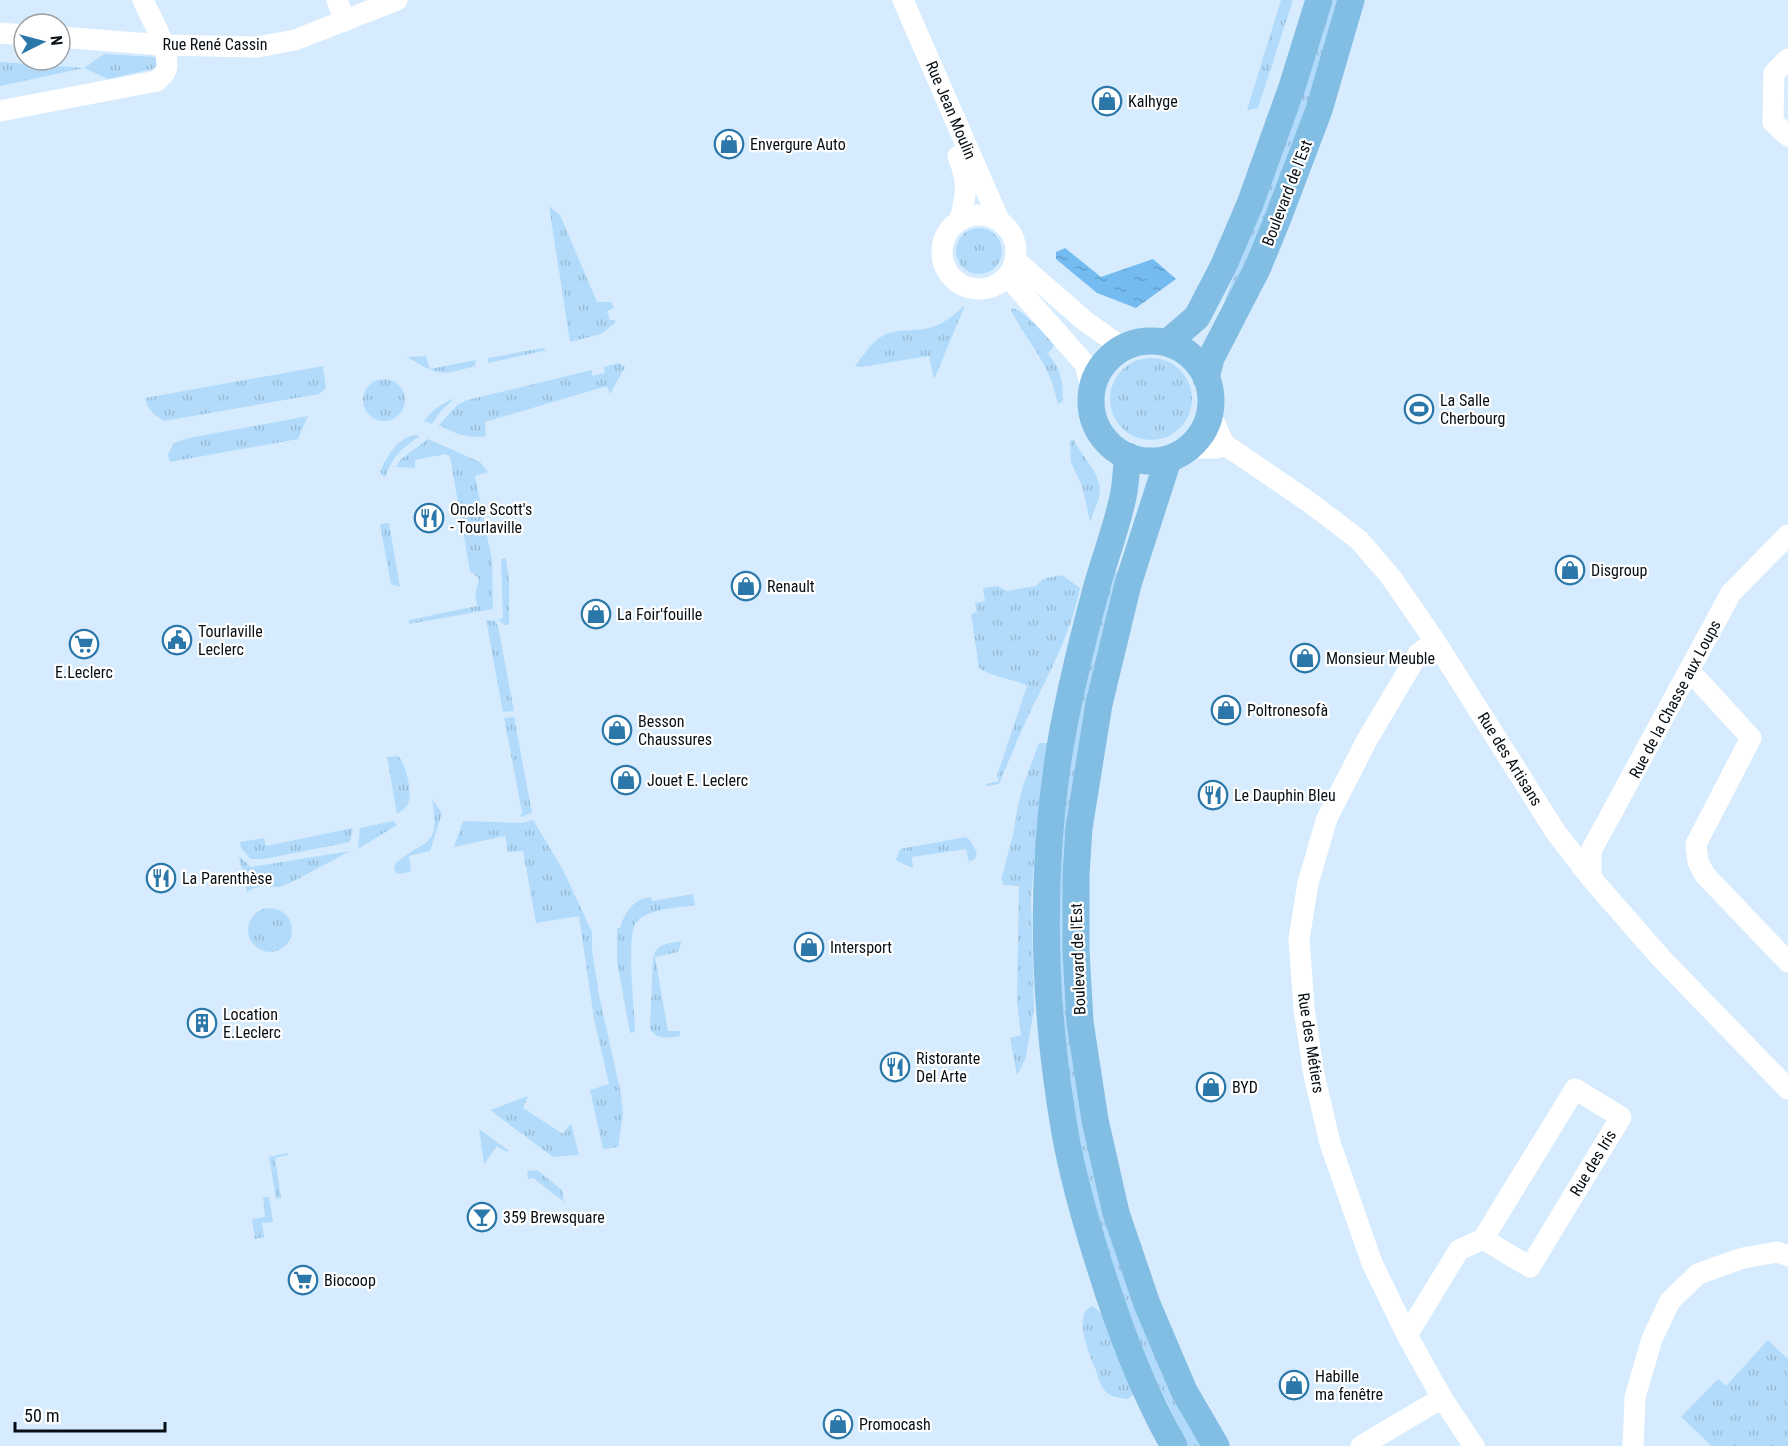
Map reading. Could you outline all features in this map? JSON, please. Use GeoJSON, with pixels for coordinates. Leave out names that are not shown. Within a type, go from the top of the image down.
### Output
{"type":"FeatureCollection","features":[{"type":"Feature","properties":{"kind":"main road","name":"Boulevard de l'Est"},"geometry":{"type":"LineString","coordinates":[[1167,343],[1197,317],[1223,267],[1250,204],[1292,87],[1319,0]]}},
{"type":"Feature","properties":{"kind":"main road","name":"Boulevard de l'Est"},"geometry":{"type":"LineString","coordinates":[[1206,378],[1211,358],[1258,267],[1278,218],[1319,110],[1351,0]]}},
{"type":"Feature","properties":{"kind":"main road"},"geometry":{"type":"LineString","coordinates":[[1145,342],[1167,343],[1183,351],[1197,363],[1210,389],[1210,413],[1203,432],[1180,453],[1156,461],[1142,461],[1111,446],[1099,430],[1092,412],[1092,392],[1098,374],[1108,359],[1123,348],[1145,342]]}},
{"type":"Feature","properties":{"kind":"main road","name":"Boulevard de l'Est"},"geometry":{"type":"LineString","coordinates":[[1180,453],[1158,490],[1128,584],[1099,704],[1079,828],[1076,874],[1076,950],[1080,1022],[1091,1098],[1116,1213],[1147,1304],[1180,1380],[1216,1446]]}},
{"type":"Feature","properties":{"kind":"main road","name":"Boulevard de l'Est"},"geometry":{"type":"LineString","coordinates":[[1128,456],[1124,491],[1111,545],[1078,658],[1057,765],[1047,869],[1046,942],[1051,1034],[1065,1134],[1089,1233],[1113,1311],[1157,1415],[1174,1446]]}},
{"type":"Feature","properties":{"kind":"street"},"geometry":{"type":"LineString","coordinates":[[0,111],[157,81],[165,74],[167,65],[163,45],[143,0]]}},
{"type":"Feature","properties":{"kind":"street"},"geometry":{"type":"LineString","coordinates":[[336,0],[345,21]]}},
{"type":"Feature","properties":{"kind":"street","name":"Rue René Cassin"},"geometry":{"type":"LineString","coordinates":[[72,39],[163,45],[258,47],[294,40],[398,0]]}},
{"type":"Feature","properties":{"kind":"street","name":"Rue Jean Moulin"},"geometry":{"type":"LineString","coordinates":[[888,0],[959,157],[966,179],[966,198],[960,219],[946,233],[942,244],[945,267],[958,283],[977,289],[992,287],[1011,268],[1015,241],[1006,225],[999,220],[903,0]]}},
{"type":"Feature","properties":{"kind":"street"},"geometry":{"type":"LineString","coordinates":[[1788,59],[1774,73],[1773,102],[1773,122],[1788,136]]}},
{"type":"Feature","properties":{"kind":"street"},"geometry":{"type":"LineString","coordinates":[[960,219],[978,214],[999,220]]}},
{"type":"Feature","properties":{"kind":"street"},"geometry":{"type":"LineString","coordinates":[[1011,268],[1123,348]]}},
{"type":"Feature","properties":{"kind":"street"},"geometry":{"type":"LineString","coordinates":[[1011,268],[1085,364],[1092,392]]}},
{"type":"Feature","properties":{"kind":"street"},"geometry":{"type":"LineString","coordinates":[[1180,453],[1217,448],[1224,444],[1210,413]]}},
{"type":"Feature","properties":{"kind":"street","name":"Rue des Artisans"},"geometry":{"type":"LineString","coordinates":[[1224,444],[1292,489],[1359,540],[1390,576],[1435,640],[1555,831],[1591,878],[1699,998],[1788,1089]]}},
{"type":"Feature","properties":{"kind":"street","name":"Rue de la Chasse aux Loups"},"geometry":{"type":"LineString","coordinates":[[1591,878],[1591,851],[1731,593],[1788,535]]}},
{"type":"Feature","properties":{"kind":"street","name":"Rue des Métiers"},"geometry":{"type":"LineString","coordinates":[[1435,640],[1418,654],[1367,740],[1327,818],[1308,883],[1299,939],[1304,1008],[1314,1075],[1330,1143],[1372,1263],[1407,1335],[1442,1398],[1474,1446]]}},
{"type":"Feature","properties":{"kind":"street"},"geometry":{"type":"LineString","coordinates":[[1689,673],[1751,738],[1696,844],[1698,862],[1705,875],[1788,962]]}},
{"type":"Feature","properties":{"kind":"street","name":"Rue des Iris"},"geometry":{"type":"LineString","coordinates":[[1575,1089],[1621,1117],[1530,1267],[1484,1239],[1575,1089]]}},
{"type":"Feature","properties":{"kind":"street"},"geometry":{"type":"LineString","coordinates":[[1407,1335],[1459,1250],[1484,1239]]}},
{"type":"Feature","properties":{"kind":"street"},"geometry":{"type":"LineString","coordinates":[[1633,1446],[1635,1397],[1652,1339],[1670,1301],[1698,1274],[1743,1258],[1777,1252],[1788,1256]]}},
{"type":"Feature","properties":{"kind":"street"},"geometry":{"type":"LineString","coordinates":[[1361,1446],[1442,1398]]}},
{"type":"Feature","properties":{"kind":"green space"},"geometry":{"type":"Polygon","coordinates":[[[1281,0],[1293,0],[1258,108],[1247,110],[1281,0]]]}},
{"type":"Feature","properties":{"kind":"green space"},"geometry":{"type":"Polygon","coordinates":[[[1331,0],[1339,0],[1317,81],[1273,203],[1229,301],[1225,299],[1245,248],[1331,0]]]}},
{"type":"Feature","properties":{"kind":"green space"},"geometry":{"type":"Polygon","coordinates":[[[104,54],[155,57],[158,60],[157,68],[108,79],[84,68],[104,54]]]}},
{"type":"Feature","properties":{"kind":"green space"},"geometry":{"type":"Polygon","coordinates":[[[0,62],[12,63],[12,72],[65,72],[0,86],[0,62]]]}},
{"type":"Feature","properties":{"kind":"green space"},"geometry":{"type":"Polygon","coordinates":[[[549,206],[560,215],[597,302],[611,302],[614,308],[607,311],[610,320],[615,320],[615,323],[601,334],[570,342],[549,206]]]}},
{"type":"Feature","properties":{"kind":"green space"},"geometry":{"type":"Polygon","coordinates":[[[979,228],[995,235],[1002,251],[995,267],[979,274],[963,267],[956,251],[963,235],[979,228]]]}},
{"type":"Feature","properties":{"kind":"green space"},"geometry":{"type":"Polygon","coordinates":[[[965,305],[934,380],[929,356],[855,366],[872,345],[884,335],[936,326],[965,305]]]}},
{"type":"Feature","properties":{"kind":"green space"},"geometry":{"type":"Polygon","coordinates":[[[1013,308],[1021,312],[1056,343],[1048,354],[1056,365],[1062,381],[1063,401],[1058,404],[1055,390],[1045,367],[1012,313],[1013,308]]]}},
{"type":"Feature","properties":{"kind":"green space"},"geometry":{"type":"Polygon","coordinates":[[[542,348],[547,350],[488,363],[488,358],[542,348]]]}},
{"type":"Feature","properties":{"kind":"green space"},"geometry":{"type":"Polygon","coordinates":[[[426,356],[430,369],[476,360],[475,366],[446,373],[433,371],[407,357],[426,356]]]}},
{"type":"Feature","properties":{"kind":"green space"},"geometry":{"type":"Polygon","coordinates":[[[1151,358],[1167,361],[1180,370],[1189,383],[1192,399],[1189,415],[1180,428],[1167,437],[1151,440],[1135,437],[1122,428],[1113,415],[1110,399],[1113,383],[1122,370],[1135,361],[1151,358]]]}},
{"type":"Feature","properties":{"kind":"green space"},"geometry":{"type":"Polygon","coordinates":[[[618,363],[625,367],[610,394],[607,386],[485,422],[486,436],[462,435],[439,425],[457,405],[467,400],[592,370],[592,376],[605,373],[604,367],[618,363]]]}},
{"type":"Feature","properties":{"kind":"green space"},"geometry":{"type":"Polygon","coordinates":[[[323,366],[326,388],[319,394],[164,421],[152,412],[145,398],[323,366]]]}},
{"type":"Feature","properties":{"kind":"green space"},"geometry":{"type":"Polygon","coordinates":[[[384,379],[392,380],[399,385],[404,392],[404,408],[399,415],[392,420],[384,421],[376,420],[369,415],[364,408],[363,400],[364,392],[369,385],[376,380],[384,379]]]}},
{"type":"Feature","properties":{"kind":"green space"},"geometry":{"type":"Polygon","coordinates":[[[455,398],[440,412],[432,424],[424,421],[438,407],[455,398]]]}},
{"type":"Feature","properties":{"kind":"green space"},"geometry":{"type":"Polygon","coordinates":[[[308,416],[298,439],[170,462],[168,454],[174,443],[189,438],[308,416]]]}},
{"type":"Feature","properties":{"kind":"green space"},"geometry":{"type":"Polygon","coordinates":[[[415,435],[420,436],[399,453],[385,477],[380,472],[389,454],[403,440],[415,435]]]}},
{"type":"Feature","properties":{"kind":"green space"},"geometry":{"type":"Polygon","coordinates":[[[428,439],[480,462],[488,472],[475,476],[492,560],[493,609],[409,624],[409,620],[477,606],[475,594],[479,579],[470,571],[450,457],[446,454],[415,460],[415,468],[396,467],[401,459],[428,439]]]}},
{"type":"Feature","properties":{"kind":"green space"},"geometry":{"type":"Polygon","coordinates":[[[1074,440],[1099,482],[1099,498],[1090,521],[1082,486],[1071,462],[1070,441],[1074,440]]]}},
{"type":"Feature","properties":{"kind":"green space"},"geometry":{"type":"Polygon","coordinates":[[[389,523],[400,587],[391,584],[380,524],[389,523]]]}},
{"type":"Feature","properties":{"kind":"green space"},"geometry":{"type":"Polygon","coordinates":[[[506,558],[509,580],[509,625],[498,620],[503,618],[501,559],[506,558]]]}},
{"type":"Feature","properties":{"kind":"green space"},"geometry":{"type":"Polygon","coordinates":[[[1115,571],[1120,573],[1082,741],[1095,1180],[1203,1446],[1188,1446],[1135,1336],[1088,1184],[1067,1079],[1056,886],[1072,741],[1098,627],[1115,571]]]}},
{"type":"Feature","properties":{"kind":"green space"},"geometry":{"type":"Polygon","coordinates":[[[1062,575],[1080,588],[1067,632],[999,784],[987,786],[986,784],[999,781],[997,776],[1027,686],[979,668],[971,614],[977,612],[975,603],[985,601],[983,588],[998,586],[1007,591],[1036,586],[1043,579],[1062,575]]]}},
{"type":"Feature","properties":{"kind":"green space"},"geometry":{"type":"Polygon","coordinates":[[[486,620],[495,621],[498,626],[514,711],[503,712],[486,620]]]}},
{"type":"Feature","properties":{"kind":"green space"},"geometry":{"type":"Polygon","coordinates":[[[514,717],[532,813],[520,817],[522,812],[504,718],[514,717]]]}},
{"type":"Feature","properties":{"kind":"green space"},"geometry":{"type":"Polygon","coordinates":[[[1039,743],[1048,743],[1042,774],[1031,897],[1034,1008],[1026,1057],[1017,1076],[1010,1038],[1021,1035],[1017,1002],[1019,886],[1004,885],[1001,880],[1023,786],[1039,743]]]}},
{"type":"Feature","properties":{"kind":"green space"},"geometry":{"type":"Polygon","coordinates":[[[398,756],[406,772],[410,793],[407,806],[397,814],[387,757],[398,756]]]}},
{"type":"Feature","properties":{"kind":"green space"},"geometry":{"type":"Polygon","coordinates":[[[432,799],[442,813],[430,851],[409,856],[411,871],[396,873],[394,868],[396,863],[423,845],[432,834],[434,815],[432,799]]]}},
{"type":"Feature","properties":{"kind":"green space"},"geometry":{"type":"Polygon","coordinates":[[[533,820],[563,870],[592,932],[592,950],[599,995],[621,1094],[623,1114],[618,1147],[603,1149],[590,1090],[609,1084],[594,1019],[579,916],[536,923],[523,851],[508,852],[505,836],[454,847],[463,821],[522,823],[533,820]]]}},
{"type":"Feature","properties":{"kind":"green space"},"geometry":{"type":"Polygon","coordinates":[[[393,821],[397,825],[358,849],[360,828],[393,821]]]}},
{"type":"Feature","properties":{"kind":"green space"},"geometry":{"type":"Polygon","coordinates":[[[353,828],[350,842],[264,859],[251,859],[241,848],[240,842],[264,838],[266,846],[353,828]]]}},
{"type":"Feature","properties":{"kind":"green space"},"geometry":{"type":"Polygon","coordinates":[[[966,837],[977,853],[975,859],[969,862],[966,849],[912,857],[913,868],[896,859],[900,849],[966,837]]]}},
{"type":"Feature","properties":{"kind":"green space"},"geometry":{"type":"Polygon","coordinates":[[[350,851],[280,887],[264,886],[247,892],[239,856],[251,867],[350,851]]]}},
{"type":"Feature","properties":{"kind":"green space"},"geometry":{"type":"Polygon","coordinates":[[[693,894],[695,905],[650,913],[637,921],[633,928],[631,956],[635,1032],[630,1033],[617,961],[617,928],[620,928],[624,917],[639,900],[651,897],[652,901],[693,894]]]}},
{"type":"Feature","properties":{"kind":"green space"},"geometry":{"type":"Polygon","coordinates":[[[270,908],[285,915],[292,930],[285,945],[270,952],[255,945],[248,930],[255,915],[270,908]]]}},
{"type":"Feature","properties":{"kind":"green space"},"geometry":{"type":"Polygon","coordinates":[[[682,941],[678,952],[655,957],[668,1031],[680,1031],[680,1036],[663,1038],[656,1035],[650,1028],[653,959],[660,947],[682,941]]]}},
{"type":"Feature","properties":{"kind":"green space"},"geometry":{"type":"Polygon","coordinates":[[[528,1096],[523,1108],[563,1134],[571,1123],[579,1155],[553,1157],[490,1110],[528,1096]]]}},
{"type":"Feature","properties":{"kind":"green space"},"geometry":{"type":"Polygon","coordinates":[[[479,1129],[508,1150],[507,1152],[497,1146],[484,1164],[479,1129]]]}},
{"type":"Feature","properties":{"kind":"green space"},"geometry":{"type":"Polygon","coordinates":[[[288,1153],[288,1155],[275,1158],[281,1198],[276,1199],[269,1157],[288,1153]]]}},
{"type":"Feature","properties":{"kind":"green space"},"geometry":{"type":"Polygon","coordinates":[[[537,1170],[562,1190],[564,1202],[533,1178],[528,1179],[527,1171],[537,1170]]]}},
{"type":"Feature","properties":{"kind":"green space"},"geometry":{"type":"Polygon","coordinates":[[[263,1197],[269,1197],[273,1222],[262,1223],[264,1237],[255,1239],[252,1219],[265,1217],[263,1197]]]}},
{"type":"Feature","properties":{"kind":"green space"},"geometry":{"type":"Polygon","coordinates":[[[1093,1306],[1103,1315],[1134,1394],[1128,1399],[1106,1392],[1100,1382],[1084,1335],[1083,1325],[1083,1317],[1093,1306]]]}},
{"type":"Feature","properties":{"kind":"green space"},"geometry":{"type":"Polygon","coordinates":[[[1768,1340],[1788,1359],[1788,1446],[1712,1446],[1681,1417],[1718,1379],[1726,1386],[1768,1340]]]}},
{"type":"Feature","properties":{"kind":"water"},"geometry":{"type":"Polygon","coordinates":[[[1065,248],[1101,277],[1153,259],[1176,279],[1136,308],[1097,293],[1056,259],[1056,252],[1065,248]]]}},
{"type":"Feature","properties":{"kind":"place","name":"Kalhyge"},"geometry":{"type":"Point","coordinates":[1107,101]}},
{"type":"Feature","properties":{"kind":"place","name":"Envergure Auto"},"geometry":{"type":"Point","coordinates":[729,144]}},
{"type":"Feature","properties":{"kind":"place","name":"La Salle Cherbourg"},"geometry":{"type":"Point","coordinates":[1419,409]}},
{"type":"Feature","properties":{"kind":"place","name":"Oncle Scott's - Tourlaville"},"geometry":{"type":"Point","coordinates":[429,518]}},
{"type":"Feature","properties":{"kind":"place","name":"Disgroup"},"geometry":{"type":"Point","coordinates":[1570,570]}},
{"type":"Feature","properties":{"kind":"place","name":"Renault"},"geometry":{"type":"Point","coordinates":[746,586]}},
{"type":"Feature","properties":{"kind":"place","name":"La Foir'fouille"},"geometry":{"type":"Point","coordinates":[596,614]}},
{"type":"Feature","properties":{"kind":"place","name":"Tourlaville Leclerc"},"geometry":{"type":"Point","coordinates":[177,640]}},
{"type":"Feature","properties":{"kind":"place","name":"E.Leclerc"},"geometry":{"type":"Point","coordinates":[84,644]}},
{"type":"Feature","properties":{"kind":"place","name":"Monsieur Meuble"},"geometry":{"type":"Point","coordinates":[1305,658]}},
{"type":"Feature","properties":{"kind":"place","name":"Poltronesofà"},"geometry":{"type":"Point","coordinates":[1226,710]}},
{"type":"Feature","properties":{"kind":"place","name":"Besson Chaussures"},"geometry":{"type":"Point","coordinates":[617,730]}},
{"type":"Feature","properties":{"kind":"place","name":"Jouet E. Leclerc"},"geometry":{"type":"Point","coordinates":[626,780]}},
{"type":"Feature","properties":{"kind":"place","name":"Le Dauphin Bleu"},"geometry":{"type":"Point","coordinates":[1213,795]}},
{"type":"Feature","properties":{"kind":"place","name":"La Parenthèse"},"geometry":{"type":"Point","coordinates":[161,878]}},
{"type":"Feature","properties":{"kind":"place","name":"Intersport"},"geometry":{"type":"Point","coordinates":[809,947]}},
{"type":"Feature","properties":{"kind":"place","name":"Location E.Leclerc"},"geometry":{"type":"Point","coordinates":[202,1023]}},
{"type":"Feature","properties":{"kind":"place","name":"Ristorante Del Arte"},"geometry":{"type":"Point","coordinates":[895,1067]}},
{"type":"Feature","properties":{"kind":"place","name":"BYD"},"geometry":{"type":"Point","coordinates":[1211,1087]}},
{"type":"Feature","properties":{"kind":"place","name":"359 Brewsquare"},"geometry":{"type":"Point","coordinates":[482,1217]}},
{"type":"Feature","properties":{"kind":"place","name":"Biocoop"},"geometry":{"type":"Point","coordinates":[303,1280]}},
{"type":"Feature","properties":{"kind":"place","name":"Habille ma fenêtre"},"geometry":{"type":"Point","coordinates":[1294,1385]}},
{"type":"Feature","properties":{"kind":"place","name":"Promocash"},"geometry":{"type":"Point","coordinates":[838,1424]}}]}
